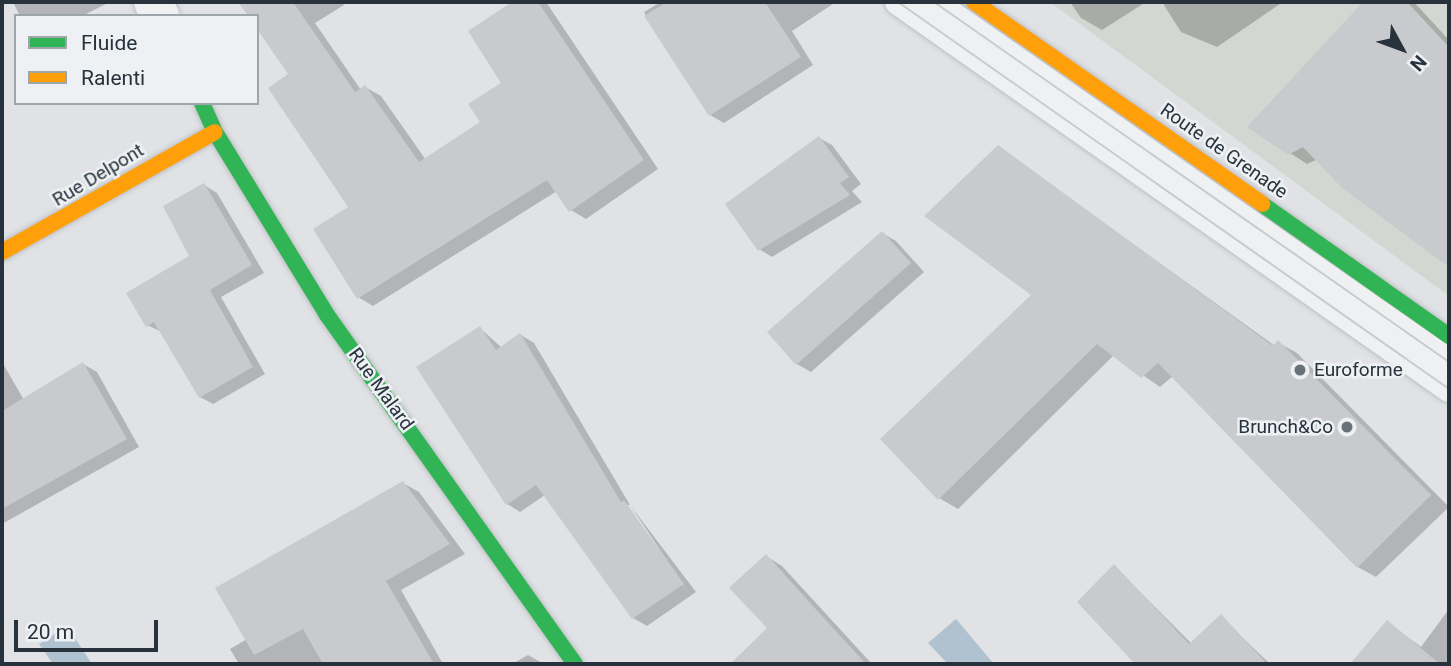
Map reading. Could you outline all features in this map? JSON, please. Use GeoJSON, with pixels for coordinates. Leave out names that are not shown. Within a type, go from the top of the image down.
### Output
{"type":"FeatureCollection","features":[{"type":"Feature","properties":{"kind":"street","name":"Route de Grenade"},"geometry":{"type":"LineString","coordinates":[[974,2],[1449,336]]}},
{"type":"Feature","properties":{"kind":"street","name":"Rue Malard"},"geometry":{"type":"LineString","coordinates":[[203,105],[215,132],[327,315],[575,664]]}},
{"type":"Feature","properties":{"kind":"street","name":"Rue Delpont"},"geometry":{"type":"LineString","coordinates":[[2,252],[215,132]]}},
{"type":"Feature","properties":{"kind":"lane"},"geometry":{"type":"LineString","coordinates":[[898,2],[1449,389]]}},
{"type":"Feature","properties":{"kind":"lane"},"geometry":{"type":"LineString","coordinates":[[934,2],[1449,362]]}},
{"type":"Feature","properties":{"kind":"shaded area"},"geometry":{"type":"Polygon","coordinates":[[[1050,2],[1449,2],[1449,296],[1050,2]]]}},
{"type":"Feature","properties":{"kind":"water"},"geometry":{"type":"Polygon","coordinates":[[[956,619],[994,664],[948,664],[928,643],[956,619]]]}},
{"type":"Feature","properties":{"kind":"water"},"geometry":{"type":"Polygon","coordinates":[[[67,626],[92,664],[53,664],[39,644],[67,626]]]}},
{"type":"Feature","properties":{"kind":"building"},"geometry":{"type":"Polygon","coordinates":[[[238,2],[293,2],[355,92],[365,85],[419,162],[480,122],[468,104],[501,83],[468,31],[512,2],[538,2],[644,160],[569,212],[547,180],[357,299],[313,229],[348,207],[268,88],[288,74],[259,32],[259,14],[247,14],[238,2]]]}},
{"type":"Feature","properties":{"kind":"building"},"geometry":{"type":"Polygon","coordinates":[[[667,2],[765,2],[801,57],[709,116],[644,16],[667,2]]]}},
{"type":"Feature","properties":{"kind":"building"},"geometry":{"type":"Polygon","coordinates":[[[1363,2],[1407,2],[1449,47],[1449,267],[1342,188],[1303,147],[1288,155],[1247,127],[1363,2]]]}},
{"type":"Feature","properties":{"kind":"building"},"geometry":{"type":"Polygon","coordinates":[[[819,136],[849,177],[840,183],[850,195],[758,251],[725,204],[819,136]]]}},
{"type":"Feature","properties":{"kind":"building"},"geometry":{"type":"Polygon","coordinates":[[[998,145],[1273,346],[1278,340],[1431,495],[1357,568],[1158,363],[1141,378],[1097,344],[938,500],[880,439],[1031,295],[924,216],[998,145]]]}},
{"type":"Feature","properties":{"kind":"building"},"geometry":{"type":"Polygon","coordinates":[[[204,183],[252,265],[210,290],[253,367],[199,398],[154,322],[146,327],[126,293],[189,256],[163,206],[204,183]]]}},
{"type":"Feature","properties":{"kind":"building"},"geometry":{"type":"Polygon","coordinates":[[[882,231],[911,263],[796,365],[767,332],[882,231]]]}},
{"type":"Feature","properties":{"kind":"building"},"geometry":{"type":"Polygon","coordinates":[[[480,326],[496,350],[520,333],[621,502],[624,500],[684,584],[632,619],[536,485],[506,505],[416,367],[480,326]]]}},
{"type":"Feature","properties":{"kind":"building"},"geometry":{"type":"Polygon","coordinates":[[[83,362],[127,439],[2,509],[2,411],[83,362]]]}},
{"type":"Feature","properties":{"kind":"building"},"geometry":{"type":"Polygon","coordinates":[[[403,481],[450,544],[386,581],[434,664],[323,664],[303,629],[254,655],[215,588],[403,481]]]}},
{"type":"Feature","properties":{"kind":"building"},"geometry":{"type":"Polygon","coordinates":[[[766,554],[866,664],[730,664],[767,628],[729,588],[766,554]]]}},
{"type":"Feature","properties":{"kind":"building"},"geometry":{"type":"Polygon","coordinates":[[[1114,564],[1189,644],[1221,614],[1267,664],[1135,664],[1077,602],[1114,564]]]}},
{"type":"Feature","properties":{"kind":"building"},"geometry":{"type":"Polygon","coordinates":[[[1387,620],[1440,664],[1350,664],[1387,620]]]}},
{"type":"Feature","properties":{"kind":"tram line"},"geometry":{"type":"LineString","coordinates":[[898,2],[1449,389]]}},
{"type":"Feature","properties":{"kind":"tram line"},"geometry":{"type":"LineString","coordinates":[[934,2],[1449,362]]}},
{"type":"Feature","properties":{"kind":"traffic: fast"},"geometry":{"type":"LineString","coordinates":[[203,105],[215,132],[327,315],[575,664]]}},
{"type":"Feature","properties":{"kind":"traffic: fast"},"geometry":{"type":"LineString","coordinates":[[1262,204],[1449,336]]}},
{"type":"Feature","properties":{"kind":"traffic: slow"},"geometry":{"type":"LineString","coordinates":[[974,2],[1262,204]]}},
{"type":"Feature","properties":{"kind":"traffic: slow"},"geometry":{"type":"LineString","coordinates":[[2,252],[215,132]]}},
{"type":"Feature","properties":{"kind":"place","name":"Euroforme"},"geometry":{"type":"Point","coordinates":[1300,370]}},
{"type":"Feature","properties":{"kind":"place","name":"Brunch&Co"},"geometry":{"type":"Point","coordinates":[1347,427]}}]}
